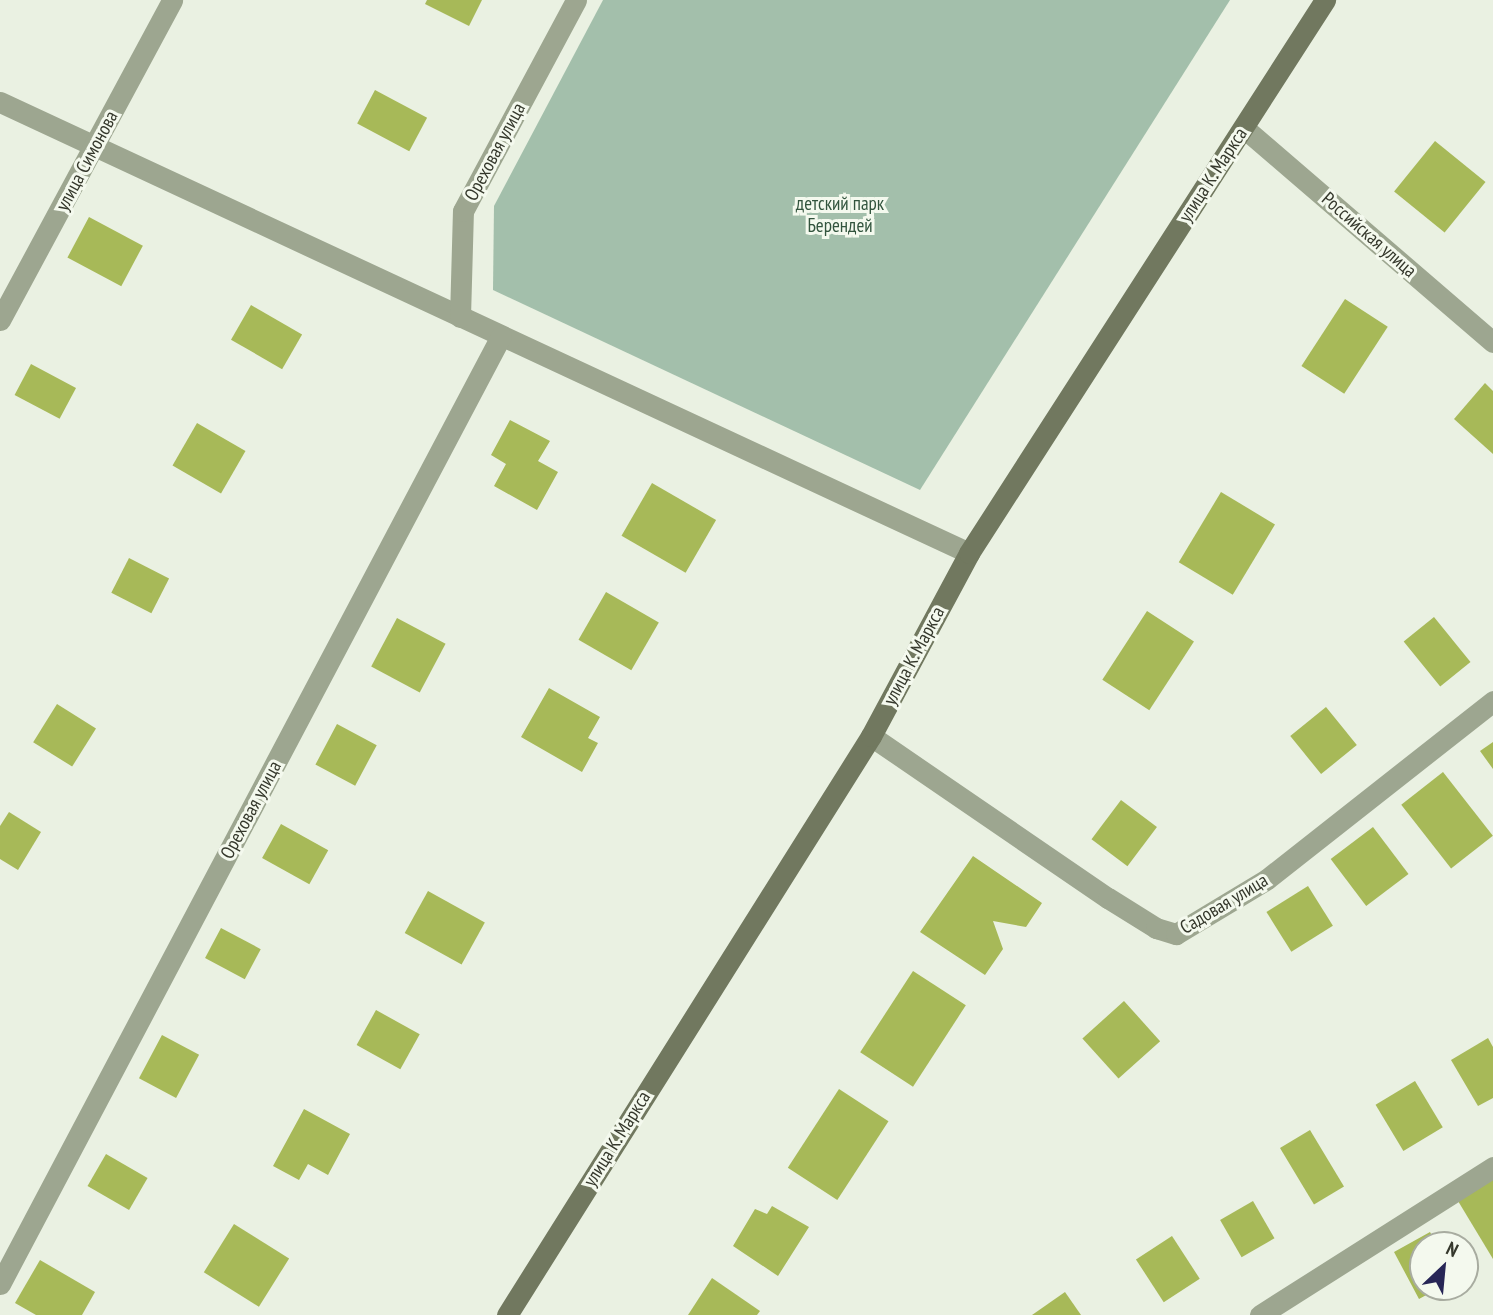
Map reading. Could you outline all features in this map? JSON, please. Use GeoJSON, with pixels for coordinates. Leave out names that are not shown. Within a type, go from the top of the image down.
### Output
{"type":"FeatureCollection","features":[{"type":"Feature","properties":{"kind":"main road","name":"улица К. Маркса"},"geometry":{"type":"LineString","coordinates":[[507,1315],[871,736],[969,553],[1325,0]]}},
{"type":"Feature","properties":{"kind":"street","name":"улица Симонова"},"geometry":{"type":"LineString","coordinates":[[0,320],[172,0]]}},
{"type":"Feature","properties":{"kind":"street","name":"Ореховая улица"},"geometry":{"type":"LineString","coordinates":[[460,317],[463,211],[576,0]]}},
{"type":"Feature","properties":{"kind":"street"},"geometry":{"type":"LineString","coordinates":[[0,102],[969,553]]}},
{"type":"Feature","properties":{"kind":"street","name":"Российская улица"},"geometry":{"type":"LineString","coordinates":[[1244,128],[1493,342]]}},
{"type":"Feature","properties":{"kind":"street","name":"Ореховая улица"},"geometry":{"type":"LineString","coordinates":[[0,1284],[501,336]]}},
{"type":"Feature","properties":{"kind":"street","name":"Садовая улица"},"geometry":{"type":"LineString","coordinates":[[871,736],[1108,898],[1156,928],[1177,934],[1267,879],[1493,701]]}},
{"type":"Feature","properties":{"kind":"street"},"geometry":{"type":"LineString","coordinates":[[1259,1315],[1493,1167]]}},
{"type":"Feature","properties":{"kind":"green space","name":"детский парк Берендей"},"geometry":{"type":"Polygon","coordinates":[[[603,0],[1230,0],[920,490],[493,290],[494,206],[603,0]]]}},
{"type":"Feature","properties":{"kind":"building"},"geometry":{"type":"Polygon","coordinates":[[[427,0],[482,0],[469,26],[425,4],[427,0]]]}},
{"type":"Feature","properties":{"kind":"building"},"geometry":{"type":"Polygon","coordinates":[[[375,90],[427,118],[409,151],[357,124],[375,90]]]}},
{"type":"Feature","properties":{"kind":"building"},"geometry":{"type":"Polygon","coordinates":[[[1435,141],[1486,182],[1445,232],[1394,192],[1435,141]]]}},
{"type":"Feature","properties":{"kind":"building"},"geometry":{"type":"Polygon","coordinates":[[[89,217],[143,246],[121,286],[67,258],[89,217]]]}},
{"type":"Feature","properties":{"kind":"building"},"geometry":{"type":"Polygon","coordinates":[[[1345,299],[1388,327],[1344,394],[1301,366],[1345,299]]]}},
{"type":"Feature","properties":{"kind":"building"},"geometry":{"type":"Polygon","coordinates":[[[251,305],[302,334],[282,369],[231,340],[251,305]]]}},
{"type":"Feature","properties":{"kind":"building"},"geometry":{"type":"Polygon","coordinates":[[[31,364],[76,388],[60,419],[15,395],[31,364]]]}},
{"type":"Feature","properties":{"kind":"building"},"geometry":{"type":"Polygon","coordinates":[[[1485,383],[1493,391],[1493,454],[1454,419],[1485,383]]]}},
{"type":"Feature","properties":{"kind":"building"},"geometry":{"type":"Polygon","coordinates":[[[510,420],[550,441],[538,461],[558,472],[537,510],[494,486],[506,464],[491,455],[510,420]]]}},
{"type":"Feature","properties":{"kind":"building"},"geometry":{"type":"Polygon","coordinates":[[[197,423],[245,451],[221,493],[172,465],[197,423]]]}},
{"type":"Feature","properties":{"kind":"building"},"geometry":{"type":"Polygon","coordinates":[[[652,483],[716,520],[686,573],[622,536],[652,483]]]}},
{"type":"Feature","properties":{"kind":"building"},"geometry":{"type":"Polygon","coordinates":[[[1221,492],[1275,524],[1233,595],[1179,562],[1221,492]]]}},
{"type":"Feature","properties":{"kind":"building"},"geometry":{"type":"Polygon","coordinates":[[[129,558],[169,578],[151,613],[111,593],[129,558]]]}},
{"type":"Feature","properties":{"kind":"building"},"geometry":{"type":"Polygon","coordinates":[[[606,592],[659,622],[631,670],[578,640],[606,592]]]}},
{"type":"Feature","properties":{"kind":"building"},"geometry":{"type":"Polygon","coordinates":[[[1147,611],[1194,641],[1149,710],[1102,680],[1147,611]]]}},
{"type":"Feature","properties":{"kind":"building"},"geometry":{"type":"Polygon","coordinates":[[[1434,617],[1471,662],[1440,687],[1404,642],[1434,617]]]}},
{"type":"Feature","properties":{"kind":"building"},"geometry":{"type":"Polygon","coordinates":[[[397,618],[446,644],[420,692],[371,667],[397,618]]]}},
{"type":"Feature","properties":{"kind":"building"},"geometry":{"type":"Polygon","coordinates":[[[549,688],[600,717],[588,738],[598,743],[582,772],[521,737],[549,688]]]}},
{"type":"Feature","properties":{"kind":"building"},"geometry":{"type":"Polygon","coordinates":[[[57,704],[96,728],[72,767],[33,742],[57,704]]]}},
{"type":"Feature","properties":{"kind":"building"},"geometry":{"type":"Polygon","coordinates":[[[1326,707],[1357,745],[1321,774],[1290,736],[1326,707]]]}},
{"type":"Feature","properties":{"kind":"building"},"geometry":{"type":"Polygon","coordinates":[[[337,724],[377,745],[355,786],[315,765],[337,724]]]}},
{"type":"Feature","properties":{"kind":"building"},"geometry":{"type":"Polygon","coordinates":[[[1493,742],[1493,769],[1480,751],[1493,742]]]}},
{"type":"Feature","properties":{"kind":"building"},"geometry":{"type":"Polygon","coordinates":[[[1443,772],[1493,836],[1451,868],[1401,805],[1443,772]]]}},
{"type":"Feature","properties":{"kind":"building"},"geometry":{"type":"Polygon","coordinates":[[[1121,800],[1157,827],[1127,866],[1092,839],[1121,800]]]}},
{"type":"Feature","properties":{"kind":"building"},"geometry":{"type":"Polygon","coordinates":[[[9,812],[41,832],[18,870],[0,859],[0,826],[9,812]]]}},
{"type":"Feature","properties":{"kind":"building"},"geometry":{"type":"Polygon","coordinates":[[[281,824],[328,850],[309,884],[262,858],[281,824]]]}},
{"type":"Feature","properties":{"kind":"building"},"geometry":{"type":"Polygon","coordinates":[[[1373,827],[1409,874],[1366,906],[1331,859],[1373,827]]]}},
{"type":"Feature","properties":{"kind":"building"},"geometry":{"type":"Polygon","coordinates":[[[973,856],[1042,903],[1026,927],[993,921],[1003,949],[985,975],[920,932],[973,856]]]}},
{"type":"Feature","properties":{"kind":"building"},"geometry":{"type":"Polygon","coordinates":[[[1308,886],[1333,926],[1291,952],[1266,912],[1308,886]]]}},
{"type":"Feature","properties":{"kind":"building"},"geometry":{"type":"Polygon","coordinates":[[[428,891],[485,923],[462,964],[405,933],[428,891]]]}},
{"type":"Feature","properties":{"kind":"building"},"geometry":{"type":"Polygon","coordinates":[[[221,928],[261,949],[245,979],[205,958],[221,928]]]}},
{"type":"Feature","properties":{"kind":"building"},"geometry":{"type":"Polygon","coordinates":[[[913,971],[966,1005],[913,1087],[860,1052],[913,971]]]}},
{"type":"Feature","properties":{"kind":"building"},"geometry":{"type":"Polygon","coordinates":[[[1124,1001],[1160,1041],[1119,1079],[1082,1038],[1124,1001]]]}},
{"type":"Feature","properties":{"kind":"building"},"geometry":{"type":"Polygon","coordinates":[[[376,1010],[420,1034],[400,1069],[357,1045],[376,1010]]]}},
{"type":"Feature","properties":{"kind":"building"},"geometry":{"type":"Polygon","coordinates":[[[162,1035],[199,1055],[176,1098],[139,1078],[162,1035]]]}},
{"type":"Feature","properties":{"kind":"building"},"geometry":{"type":"Polygon","coordinates":[[[1488,1038],[1493,1047],[1493,1098],[1478,1106],[1451,1060],[1488,1038]]]}},
{"type":"Feature","properties":{"kind":"building"},"geometry":{"type":"Polygon","coordinates":[[[1415,1081],[1443,1127],[1403,1151],[1376,1105],[1415,1081]]]}},
{"type":"Feature","properties":{"kind":"building"},"geometry":{"type":"Polygon","coordinates":[[[839,1089],[888,1121],[837,1200],[788,1168],[839,1089]]]}},
{"type":"Feature","properties":{"kind":"building"},"geometry":{"type":"Polygon","coordinates":[[[304,1109],[350,1134],[328,1175],[308,1164],[299,1180],[273,1166],[304,1109]]]}},
{"type":"Feature","properties":{"kind":"building"},"geometry":{"type":"Polygon","coordinates":[[[1310,1130],[1344,1187],[1314,1205],[1280,1148],[1310,1130]]]}},
{"type":"Feature","properties":{"kind":"building"},"geometry":{"type":"Polygon","coordinates":[[[106,1154],[148,1178],[129,1210],[88,1186],[106,1154]]]}},
{"type":"Feature","properties":{"kind":"building"},"geometry":{"type":"Polygon","coordinates":[[[1493,1179],[1493,1259],[1479,1236],[1479,1231],[1476,1231],[1458,1201],[1493,1179]]]}},
{"type":"Feature","properties":{"kind":"building"},"geometry":{"type":"Polygon","coordinates":[[[1253,1201],[1274,1238],[1242,1257],[1220,1220],[1253,1201]]]}},
{"type":"Feature","properties":{"kind":"building"},"geometry":{"type":"Polygon","coordinates":[[[772,1206],[809,1227],[778,1276],[733,1246],[755,1209],[767,1214],[772,1206]]]}},
{"type":"Feature","properties":{"kind":"building"},"geometry":{"type":"Polygon","coordinates":[[[234,1224],[289,1258],[259,1307],[204,1272],[234,1224]]]}},
{"type":"Feature","properties":{"kind":"building"},"geometry":{"type":"Polygon","coordinates":[[[1172,1236],[1200,1279],[1164,1302],[1136,1259],[1172,1236]]]}},
{"type":"Feature","properties":{"kind":"building"},"geometry":{"type":"Polygon","coordinates":[[[1409,1244],[1409,1280],[1394,1252],[1409,1244]]]}},
{"type":"Feature","properties":{"kind":"building"},"geometry":{"type":"Polygon","coordinates":[[[40,1260],[95,1292],[82,1315],[36,1315],[15,1303],[40,1260]]]}},
{"type":"Feature","properties":{"kind":"building"},"geometry":{"type":"Polygon","coordinates":[[[712,1278],[760,1311],[757,1315],[688,1315],[712,1278]]]}},
{"type":"Feature","properties":{"kind":"building"},"geometry":{"type":"Polygon","coordinates":[[[1065,1292],[1081,1315],[1032,1315],[1065,1292]]]}}]}
